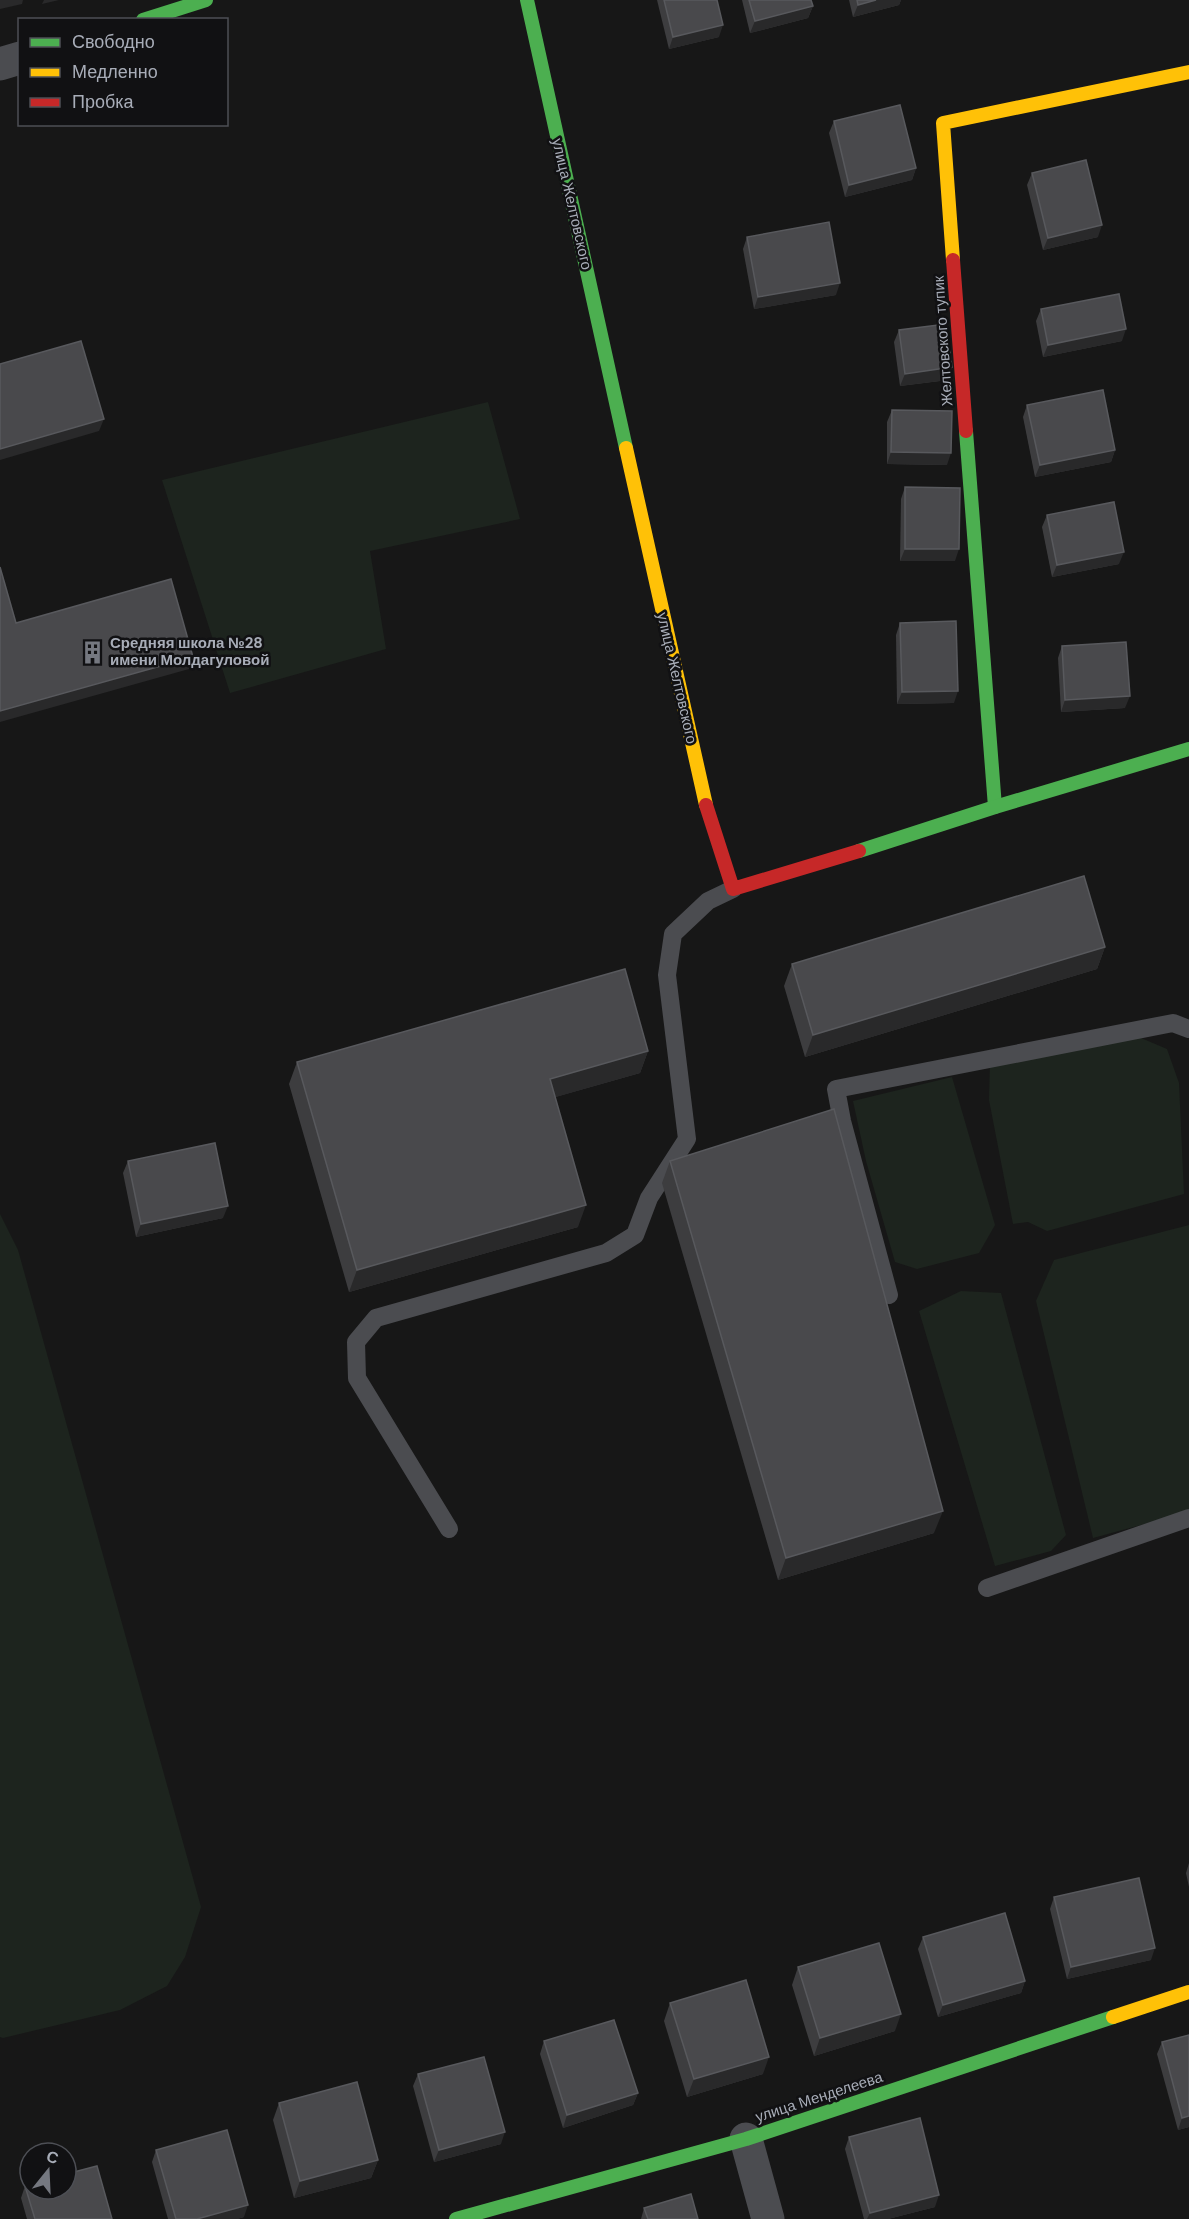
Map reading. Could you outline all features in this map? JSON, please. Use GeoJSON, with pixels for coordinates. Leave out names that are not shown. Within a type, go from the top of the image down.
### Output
{"type":"FeatureCollection","features":[{"type":"Feature","properties":{"kind":"street"},"geometry":{"type":"LineString","coordinates":[[149,18],[206,0]]}},
{"type":"Feature","properties":{"kind":"street","name":"улица Желтовского"},"geometry":{"type":"LineString","coordinates":[[527,0],[703,796],[733,889]]}},
{"type":"Feature","properties":{"kind":"street"},"geometry":{"type":"LineString","coordinates":[[0,64],[18,59]]}},
{"type":"Feature","properties":{"kind":"street","name":"Желтовского тупик"},"geometry":{"type":"LineString","coordinates":[[995,807],[943,123],[1189,72]]}},
{"type":"Feature","properties":{"kind":"street"},"geometry":{"type":"LineString","coordinates":[[733,889],[1189,749]]}},
{"type":"Feature","properties":{"kind":"street","name":"улица Менделеева"},"geometry":{"type":"LineString","coordinates":[[456,2219],[746,2139],[1189,1992]]}},
{"type":"Feature","properties":{"kind":"street"},"geometry":{"type":"LineString","coordinates":[[746,2139],[768,2219]]}},
{"type":"Feature","properties":{"kind":"lane"},"geometry":{"type":"LineString","coordinates":[[450,1529],[357,1378],[356,1342],[376,1318],[606,1253],[635,1235],[649,1198],[687,1139],[667,975],[673,934],[708,901],[733,889]]}},
{"type":"Feature","properties":{"kind":"lane"},"geometry":{"type":"LineString","coordinates":[[889,1295],[842,1121],[836,1089],[1173,1023],[1189,1029]]}},
{"type":"Feature","properties":{"kind":"lane"},"geometry":{"type":"LineString","coordinates":[[987,1588],[1189,1518]]}},
{"type":"Feature","properties":{"kind":"shaded area"},"geometry":{"type":"Polygon","coordinates":[[[488,402],[520,519],[370,551],[386,649],[230,693],[162,480],[488,402]]]}},
{"type":"Feature","properties":{"kind":"shaded area"},"geometry":{"type":"Polygon","coordinates":[[[1134,1035],[1167,1049],[1179,1083],[1184,1194],[1047,1231],[1028,1222],[1013,1224],[989,1100],[990,1061],[1134,1035]]]}},
{"type":"Feature","properties":{"kind":"shaded area"},"geometry":{"type":"Polygon","coordinates":[[[952,1077],[995,1225],[979,1253],[917,1269],[895,1262],[866,1161],[853,1101],[952,1077]]]}},
{"type":"Feature","properties":{"kind":"shaded area"},"geometry":{"type":"Polygon","coordinates":[[[0,1214],[18,1250],[201,1907],[185,1957],[167,1986],[120,2010],[3,2038],[0,2037],[0,1214]]]}},
{"type":"Feature","properties":{"kind":"shaded area"},"geometry":{"type":"Polygon","coordinates":[[[1189,1225],[1189,1512],[1093,1538],[1036,1301],[1054,1260],[1189,1225]]]}},
{"type":"Feature","properties":{"kind":"shaded area"},"geometry":{"type":"Polygon","coordinates":[[[961,1291],[1001,1293],[1066,1535],[1051,1551],[995,1566],[919,1311],[961,1291]]]}},
{"type":"Feature","properties":{"kind":"building"},"geometry":{"type":"Polygon","coordinates":[[[664,0],[717,0],[723,25],[673,37],[664,0]]]}},
{"type":"Feature","properties":{"kind":"building"},"geometry":{"type":"Polygon","coordinates":[[[749,0],[811,0],[813,6],[755,21],[749,0]]]}},
{"type":"Feature","properties":{"kind":"building"},"geometry":{"type":"Polygon","coordinates":[[[857,0],[876,0],[858,5],[857,0]]]}},
{"type":"Feature","properties":{"kind":"building"},"geometry":{"type":"Polygon","coordinates":[[[900,105],[916,168],[849,185],[834,121],[900,105]]]}},
{"type":"Feature","properties":{"kind":"building"},"geometry":{"type":"Polygon","coordinates":[[[1086,160],[1102,225],[1048,238],[1032,173],[1086,160]]]}},
{"type":"Feature","properties":{"kind":"building"},"geometry":{"type":"Polygon","coordinates":[[[829,222],[840,283],[758,297],[747,237],[829,222]]]}},
{"type":"Feature","properties":{"kind":"building"},"geometry":{"type":"Polygon","coordinates":[[[1119,294],[1126,329],[1048,345],[1041,309],[1119,294]]]}},
{"type":"Feature","properties":{"kind":"building"},"geometry":{"type":"Polygon","coordinates":[[[946,324],[952,367],[905,374],[899,330],[946,324]]]}},
{"type":"Feature","properties":{"kind":"building"},"geometry":{"type":"Polygon","coordinates":[[[81,341],[104,419],[0,449],[0,364],[81,341]]]}},
{"type":"Feature","properties":{"kind":"building"},"geometry":{"type":"Polygon","coordinates":[[[1103,390],[1115,450],[1040,465],[1027,405],[1103,390]]]}},
{"type":"Feature","properties":{"kind":"building"},"geometry":{"type":"Polygon","coordinates":[[[892,410],[952,411],[951,453],[891,452],[892,410]]]}},
{"type":"Feature","properties":{"kind":"building"},"geometry":{"type":"Polygon","coordinates":[[[905,487],[960,488],[959,549],[905,549],[905,487]]]}},
{"type":"Feature","properties":{"kind":"building"},"geometry":{"type":"Polygon","coordinates":[[[1114,502],[1124,552],[1057,565],[1047,515],[1114,502]]]}},
{"type":"Feature","properties":{"kind":"building","name":"Средняя школа №28 имени Молдагуловой"},"geometry":{"type":"Polygon","coordinates":[[[0,567],[16,623],[171,579],[193,657],[0,711],[0,567]]]}},
{"type":"Feature","properties":{"kind":"building"},"geometry":{"type":"Polygon","coordinates":[[[956,621],[958,691],[902,692],[900,623],[956,621]]]}},
{"type":"Feature","properties":{"kind":"building"},"geometry":{"type":"Polygon","coordinates":[[[1126,642],[1130,696],[1065,700],[1062,646],[1126,642]]]}},
{"type":"Feature","properties":{"kind":"building"},"geometry":{"type":"Polygon","coordinates":[[[1084,876],[1105,947],[813,1035],[792,964],[1084,876]]]}},
{"type":"Feature","properties":{"kind":"building"},"geometry":{"type":"Polygon","coordinates":[[[625,969],[648,1051],[550,1079],[586,1205],[357,1270],[297,1062],[625,969]]]}},
{"type":"Feature","properties":{"kind":"building"},"geometry":{"type":"Polygon","coordinates":[[[834,1109],[943,1511],[786,1558],[670,1161],[834,1109]]]}},
{"type":"Feature","properties":{"kind":"building"},"geometry":{"type":"Polygon","coordinates":[[[215,1143],[228,1206],[141,1224],[128,1161],[215,1143]]]}},
{"type":"Feature","properties":{"kind":"building"},"geometry":{"type":"Polygon","coordinates":[[[1139,1878],[1155,1948],[1071,1967],[1054,1897],[1139,1878]]]}},
{"type":"Feature","properties":{"kind":"building"},"geometry":{"type":"Polygon","coordinates":[[[1005,1913],[1025,1981],[943,2005],[923,1937],[1005,1913]]]}},
{"type":"Feature","properties":{"kind":"building"},"geometry":{"type":"Polygon","coordinates":[[[879,1943],[901,2014],[820,2038],[798,1967],[879,1943]]]}},
{"type":"Feature","properties":{"kind":"building"},"geometry":{"type":"Polygon","coordinates":[[[746,1980],[769,2057],[694,2079],[670,2003],[746,1980]]]}},
{"type":"Feature","properties":{"kind":"building"},"geometry":{"type":"Polygon","coordinates":[[[614,2020],[638,2093],[567,2115],[544,2041],[614,2020]]]}},
{"type":"Feature","properties":{"kind":"building"},"geometry":{"type":"Polygon","coordinates":[[[1189,2035],[1189,2116],[1182,2118],[1162,2042],[1189,2035]]]}},
{"type":"Feature","properties":{"kind":"building"},"geometry":{"type":"Polygon","coordinates":[[[484,2057],[505,2132],[439,2150],[418,2074],[484,2057]]]}},
{"type":"Feature","properties":{"kind":"building"},"geometry":{"type":"Polygon","coordinates":[[[357,2082],[378,2160],[300,2181],[279,2103],[357,2082]]]}},
{"type":"Feature","properties":{"kind":"building"},"geometry":{"type":"Polygon","coordinates":[[[920,2118],[939,2195],[870,2213],[849,2137],[920,2118]]]}},
{"type":"Feature","properties":{"kind":"building"},"geometry":{"type":"Polygon","coordinates":[[[227,2130],[248,2205],[197,2219],[176,2219],[156,2150],[227,2130]]]}},
{"type":"Feature","properties":{"kind":"building"},"geometry":{"type":"Polygon","coordinates":[[[97,2166],[112,2219],[35,2219],[30,2201],[78,2201],[78,2171],[97,2166]]]}},
{"type":"Feature","properties":{"kind":"building"},"geometry":{"type":"Polygon","coordinates":[[[691,2194],[698,2219],[648,2219],[644,2208],[691,2194]]]}},
{"type":"Feature","properties":{"kind":"traffic: fast"},"geometry":{"type":"LineString","coordinates":[[149,18],[206,0]]}},
{"type":"Feature","properties":{"kind":"traffic: fast"},"geometry":{"type":"LineString","coordinates":[[527,0],[626,448]]}},
{"type":"Feature","properties":{"kind":"traffic: fast"},"geometry":{"type":"LineString","coordinates":[[966,431],[995,807]]}},
{"type":"Feature","properties":{"kind":"traffic: fast"},"geometry":{"type":"LineString","coordinates":[[859,851],[995,807],[1189,749]]}},
{"type":"Feature","properties":{"kind":"traffic: fast"},"geometry":{"type":"LineString","coordinates":[[456,2219],[746,2139],[1113,2017]]}},
{"type":"Feature","properties":{"kind":"traffic: slow"},"geometry":{"type":"LineString","coordinates":[[953,260],[943,123],[1189,72]]}},
{"type":"Feature","properties":{"kind":"traffic: slow"},"geometry":{"type":"LineString","coordinates":[[626,448],[706,805]]}},
{"type":"Feature","properties":{"kind":"traffic: slow"},"geometry":{"type":"LineString","coordinates":[[1113,2017],[1189,1992]]}},
{"type":"Feature","properties":{"kind":"traffic: jam"},"geometry":{"type":"LineString","coordinates":[[953,260],[966,431]]}},
{"type":"Feature","properties":{"kind":"traffic: jam"},"geometry":{"type":"LineString","coordinates":[[706,805],[733,889],[859,851]]}},
{"type":"Feature","properties":{"kind":"place","name":"Средняя школа №28 имени Молдагуловой"},"geometry":{"type":"Point","coordinates":[92,652]}}]}
